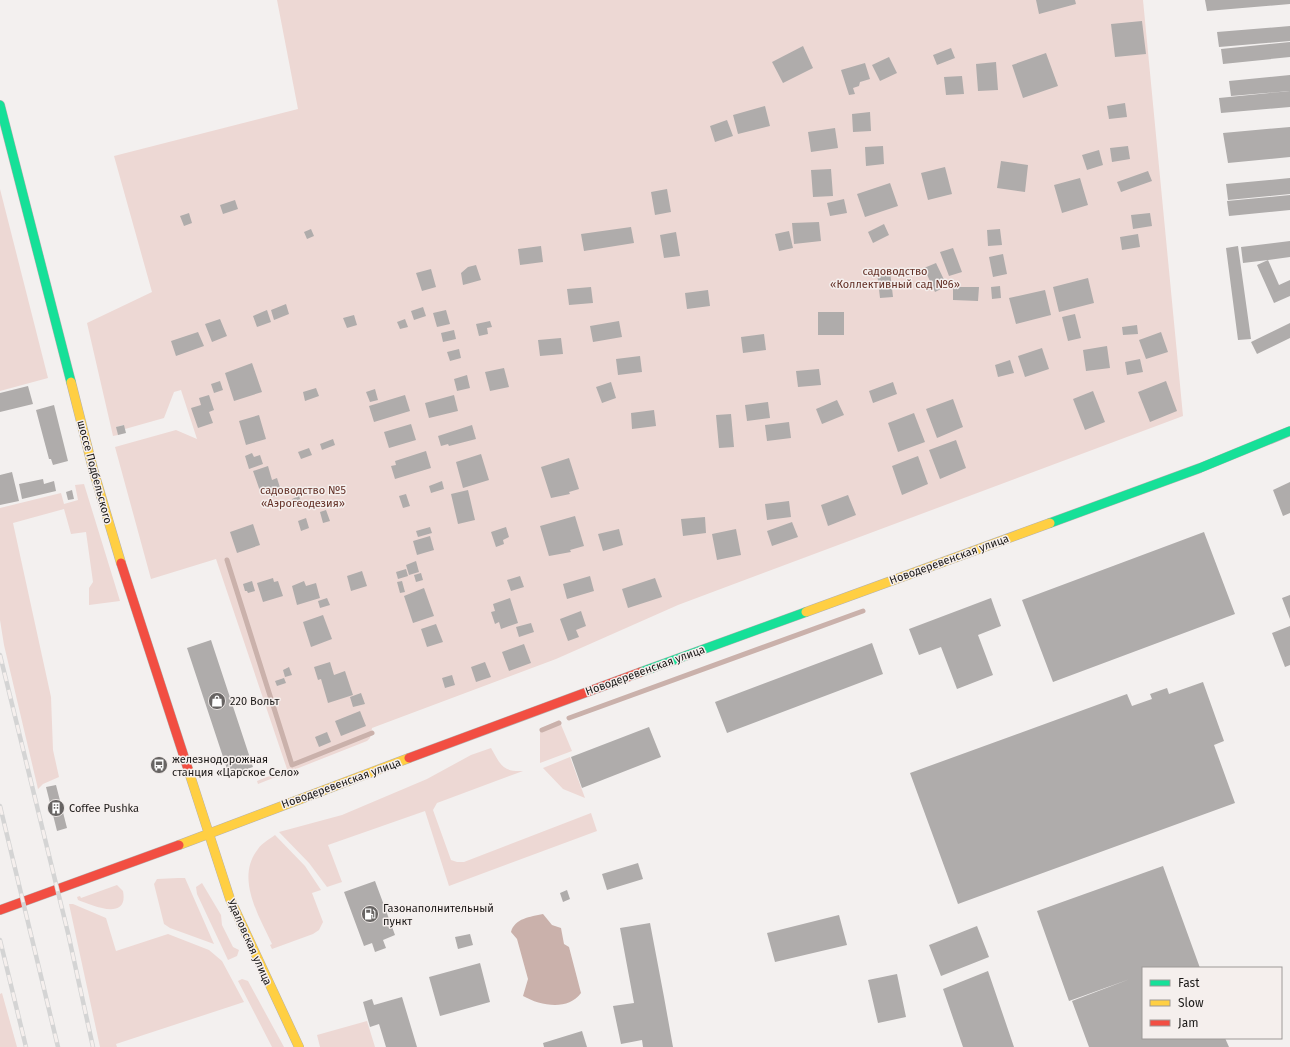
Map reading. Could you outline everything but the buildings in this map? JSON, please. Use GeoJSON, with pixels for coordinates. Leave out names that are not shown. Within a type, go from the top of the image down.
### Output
{"type":"FeatureCollection","features":[{"type":"Feature","properties":{"kind":"main road","name":"шоссе Подбельского"},"geometry":{"type":"LineString","coordinates":[[0,104],[93,469],[128,586],[208,834]]}},
{"type":"Feature","properties":{"kind":"main road","name":"Новодеревенская улица"},"geometry":{"type":"LineString","coordinates":[[0,910],[208,834],[558,702],[1200,468],[1290,431]]}},
{"type":"Feature","properties":{"kind":"main road","name":"Удаловская улица"},"geometry":{"type":"LineString","coordinates":[[208,834],[230,899],[299,1047]]}},
{"type":"Feature","properties":{"kind":"green space","name":"садоводство «Коллективный сад №6»"},"geometry":{"type":"Polygon","coordinates":[[[277,0],[1143,0],[1183,416],[678,605],[556,659],[372,728],[370,738],[367,741],[258,784],[257,781],[287,769],[216,559],[151,579],[115,447],[176,430],[197,439],[181,390],[174,392],[164,418],[125,429],[123,425],[117,427],[118,435],[113,436],[87,323],[152,292],[114,156],[298,109],[277,0]]]}},
{"type":"Feature","properties":{"kind":"green space"},"geometry":{"type":"Polygon","coordinates":[[[0,189],[48,378],[0,391],[0,189]]]}},
{"type":"Feature","properties":{"kind":"green space"},"geometry":{"type":"Polygon","coordinates":[[[84,484],[120,601],[89,605],[89,588],[93,582],[86,532],[71,534],[64,509],[13,523],[51,697],[53,750],[59,777],[43,784],[38,789],[4,645],[0,620],[0,508],[61,493],[64,504],[78,500],[75,485],[84,484]]]}},
{"type":"Feature","properties":{"kind":"green space"},"geometry":{"type":"Polygon","coordinates":[[[559,720],[572,751],[540,763],[540,729],[559,720]]]}},
{"type":"Feature","properties":{"kind":"green space"},"geometry":{"type":"Polygon","coordinates":[[[491,748],[497,759],[506,769],[523,771],[437,803],[433,810],[451,860],[464,862],[591,813],[597,831],[449,886],[425,811],[328,845],[342,882],[327,887],[309,863],[279,832],[342,815],[427,779],[471,755],[491,748]]]}},
{"type":"Feature","properties":{"kind":"green space"},"geometry":{"type":"Polygon","coordinates":[[[570,757],[585,798],[563,789],[543,768],[570,757]]]}},
{"type":"Feature","properties":{"kind":"green space"},"geometry":{"type":"Polygon","coordinates":[[[275,835],[305,866],[321,890],[312,893],[323,922],[319,930],[313,934],[272,949],[270,945],[272,944],[252,897],[249,884],[249,872],[251,860],[258,849],[275,835]]]}},
{"type":"Feature","properties":{"kind":"green space"},"geometry":{"type":"Polygon","coordinates":[[[185,878],[214,944],[170,928],[164,924],[154,884],[157,879],[185,878]]]}},
{"type":"Feature","properties":{"kind":"green space"},"geometry":{"type":"Polygon","coordinates":[[[202,883],[221,915],[222,925],[233,947],[239,950],[237,956],[228,960],[197,894],[196,887],[202,883]]]}},
{"type":"Feature","properties":{"kind":"green space"},"geometry":{"type":"Polygon","coordinates":[[[117,885],[123,891],[123,900],[120,906],[115,909],[100,908],[78,900],[77,897],[80,896],[81,898],[117,885]]]}},
{"type":"Feature","properties":{"kind":"green space"},"geometry":{"type":"Polygon","coordinates":[[[69,904],[73,904],[106,918],[116,951],[168,934],[209,950],[222,961],[244,1002],[116,1044],[117,1047],[100,1047],[69,904]]]}},
{"type":"Feature","properties":{"kind":"green space"},"geometry":{"type":"Polygon","coordinates":[[[242,979],[248,981],[284,1047],[272,1047],[238,981],[242,979]]]}},
{"type":"Feature","properties":{"kind":"green space"},"geometry":{"type":"Polygon","coordinates":[[[2,993],[17,1047],[0,1047],[0,994],[2,993]]]}},
{"type":"Feature","properties":{"kind":"green space"},"geometry":{"type":"Polygon","coordinates":[[[367,1021],[375,1047],[320,1047],[317,1035],[367,1021]]]}},
{"type":"Feature","properties":{"kind":"shaded area"},"geometry":{"type":"Polygon","coordinates":[[[543,914],[552,925],[561,928],[564,944],[569,947],[581,993],[576,999],[562,1004],[546,1004],[523,996],[528,979],[517,939],[511,932],[513,927],[519,921],[528,917],[543,914]]]}},
{"type":"Feature","properties":{"kind":"waterway"},"geometry":{"type":"LineString","coordinates":[[227,560],[292,765],[372,733]]}},
{"type":"Feature","properties":{"kind":"waterway"},"geometry":{"type":"LineString","coordinates":[[569,718],[863,611]]}},
{"type":"Feature","properties":{"kind":"waterway"},"geometry":{"type":"LineString","coordinates":[[542,730],[559,723]]}},
{"type":"Feature","properties":{"kind":"railway"},"geometry":{"type":"LineString","coordinates":[[0,655],[68,933],[93,1047]]}},
{"type":"Feature","properties":{"kind":"railway"},"geometry":{"type":"LineString","coordinates":[[0,806],[58,1047]]}},
{"type":"Feature","properties":{"kind":"railway"},"geometry":{"type":"LineString","coordinates":[[0,940],[26,1047]]}},
{"type":"Feature","properties":{"kind":"traffic: fast"},"geometry":{"type":"LineString","coordinates":[[0,105],[71,382]]}},
{"type":"Feature","properties":{"kind":"traffic: fast"},"geometry":{"type":"LineString","coordinates":[[1050,523],[1200,468],[1290,431]]}},
{"type":"Feature","properties":{"kind":"traffic: fast"},"geometry":{"type":"LineString","coordinates":[[641,672],[806,612]]}},
{"type":"Feature","properties":{"kind":"traffic: slow"},"geometry":{"type":"LineString","coordinates":[[71,382],[93,469],[121,563]]}},
{"type":"Feature","properties":{"kind":"traffic: slow"},"geometry":{"type":"LineString","coordinates":[[806,612],[1050,523]]}},
{"type":"Feature","properties":{"kind":"traffic: slow"},"geometry":{"type":"LineString","coordinates":[[179,845],[409,758]]}},
{"type":"Feature","properties":{"kind":"traffic: slow"},"geometry":{"type":"LineString","coordinates":[[188,769],[230,899],[299,1047]]}},
{"type":"Feature","properties":{"kind":"traffic: jam"},"geometry":{"type":"LineString","coordinates":[[121,563],[188,769]]}},
{"type":"Feature","properties":{"kind":"traffic: jam"},"geometry":{"type":"LineString","coordinates":[[409,758],[641,672]]}},
{"type":"Feature","properties":{"kind":"traffic: jam"},"geometry":{"type":"LineString","coordinates":[[0,910],[179,845]]}},
{"type":"Feature","properties":{"kind":"place","name":"220 Вольт"},"geometry":{"type":"Point","coordinates":[217,701]}},
{"type":"Feature","properties":{"kind":"place","name":"железнодорожная станция «Царское Село»"},"geometry":{"type":"Point","coordinates":[159,765]}},
{"type":"Feature","properties":{"kind":"place","name":"Coffee Pushka"},"geometry":{"type":"Point","coordinates":[56,808]}},
{"type":"Feature","properties":{"kind":"place","name":"Газонаполнительный пункт"},"geometry":{"type":"Point","coordinates":[370,914]}},
{"type":"Feature","properties":{"kind":"park label","name":"садоводство №5 «Аэрогеодезия»"},"geometry":{"type":"Point","coordinates":[303,496]}}]}
